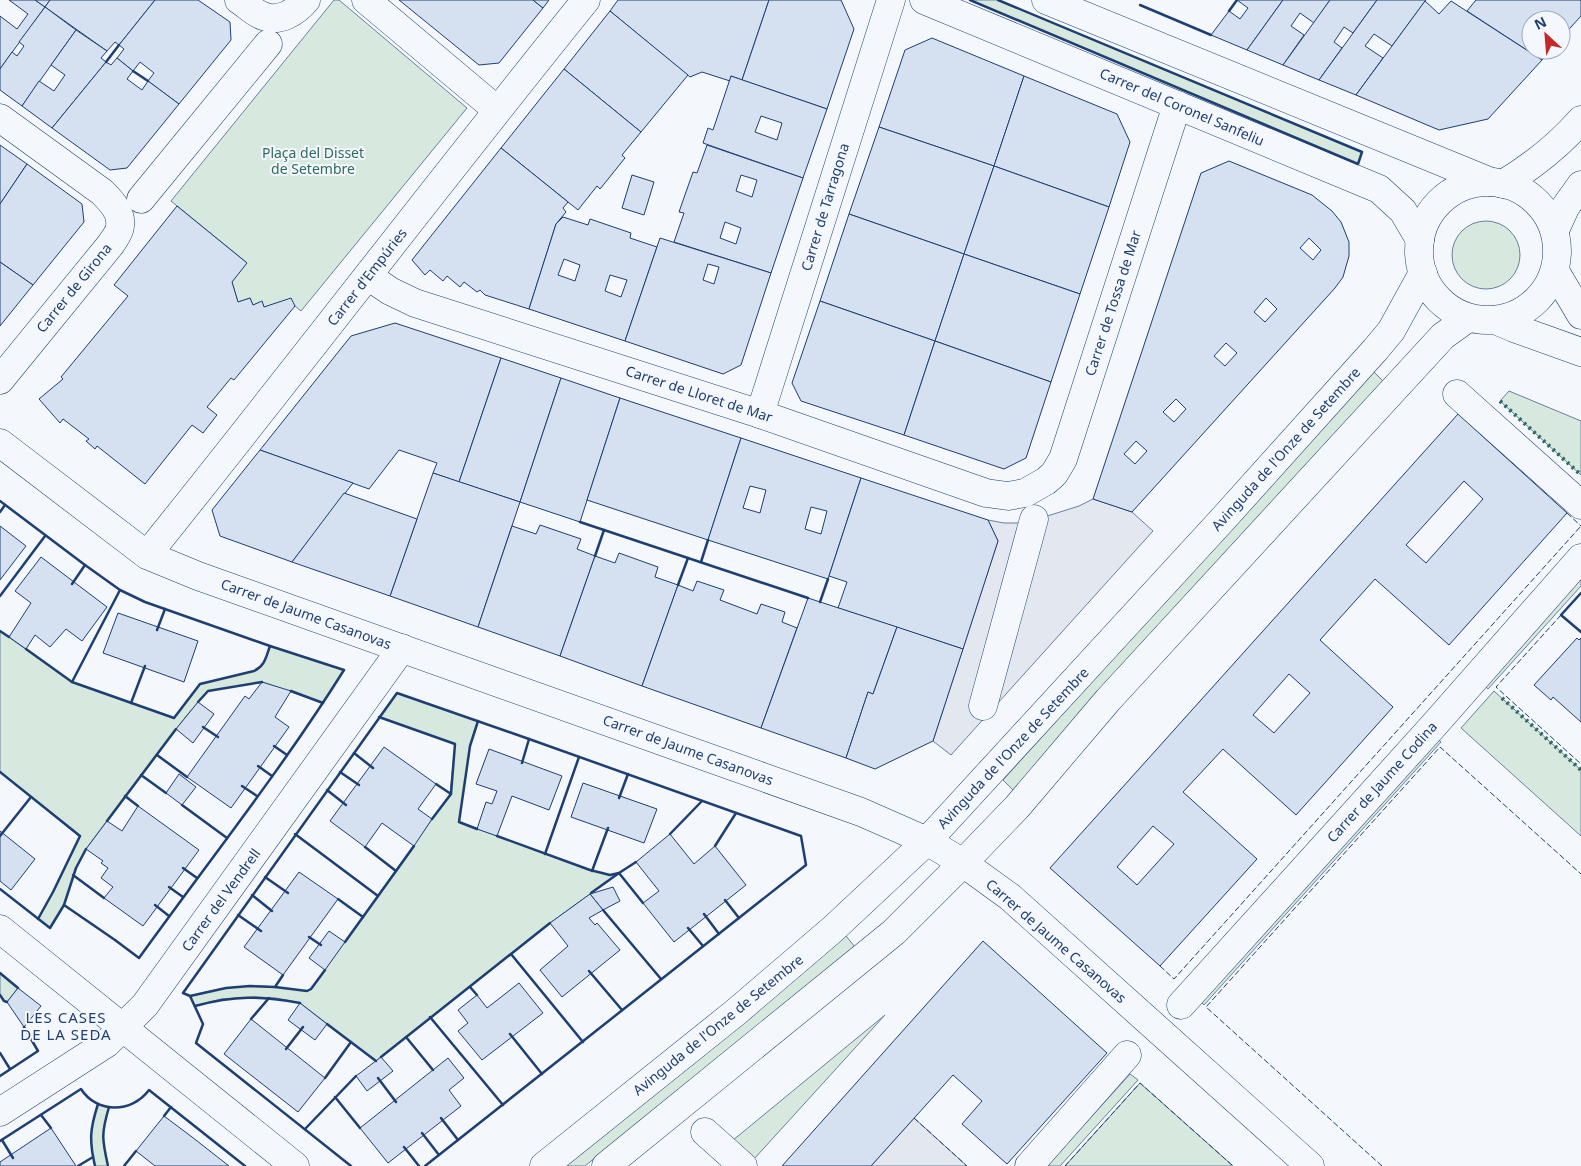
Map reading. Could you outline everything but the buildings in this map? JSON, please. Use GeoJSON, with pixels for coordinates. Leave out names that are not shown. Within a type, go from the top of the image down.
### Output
{"type":"FeatureCollection","features":[{"type":"Feature","properties":{"kind":"street"},"geometry":{"type":"LineString","coordinates":[[250,8],[267,18],[288,15],[299,9],[306,0]]}},
{"type":"Feature","properties":{"kind":"street"},"geometry":{"type":"LineString","coordinates":[[366,0],[497,110]]}},
{"type":"Feature","properties":{"kind":"street","name":"Carrer d'Empúries"},"geometry":{"type":"LineString","coordinates":[[148,554],[497,110],[586,0]]}},
{"type":"Feature","properties":{"kind":"street","name":"Carrer de Tarragona"},"geometry":{"type":"LineString","coordinates":[[760,414],[891,0]]}},
{"type":"Feature","properties":{"kind":"street","name":"Carrer del Coronel Sanfeliu"},"geometry":{"type":"LineString","coordinates":[[924,0],[1379,189],[1402,211],[1420,240]]}},
{"type":"Feature","properties":{"kind":"street"},"geometry":{"type":"LineString","coordinates":[[1046,0],[1497,183],[1524,192],[1537,202],[1548,215],[1555,230],[1558,251],[1555,271],[1547,288],[1534,303],[1518,314],[1495,320]]}},
{"type":"Feature","properties":{"kind":"street"},"geometry":{"type":"LineString","coordinates":[[141,199],[268,44]]}},
{"type":"Feature","properties":{"kind":"street","name":"Carrer de Tossa de Mar"},"geometry":{"type":"LineString","coordinates":[[1032,488],[1046,481],[1054,474],[1063,459],[1177,105]]}},
{"type":"Feature","properties":{"kind":"street","name":"Carrer de Girona"},"geometry":{"type":"LineString","coordinates":[[0,118],[102,192],[114,204],[120,216],[121,228],[111,244],[0,380]]}},
{"type":"Feature","properties":{"kind":"street"},"geometry":{"type":"LineString","coordinates":[[1581,120],[1549,152],[1526,170],[1497,183],[1471,184],[1453,192],[1438,204],[1426,220],[1420,240],[1419,256],[1423,273],[1432,292],[1447,307],[1468,318],[1495,320],[1581,352]]}},
{"type":"Feature","properties":{"kind":"street"},"geometry":{"type":"LineString","coordinates":[[1555,230],[1566,206],[1581,185]]}},
{"type":"Feature","properties":{"kind":"street"},"geometry":{"type":"LineString","coordinates":[[1555,271],[1581,314]]}},
{"type":"Feature","properties":{"kind":"street","name":"Avinguda de l'Onze de Setembre"},"geometry":{"type":"LineString","coordinates":[[544,1166],[736,1012],[833,929],[926,841],[1230,512],[1375,350],[1391,331],[1423,273]]}},
{"type":"Feature","properties":{"kind":"street","name":"Carrer de Lloret de Mar"},"geometry":{"type":"LineString","coordinates":[[368,276],[390,291],[415,303],[760,414],[986,493],[1008,496],[1025,493],[1032,488]]}},
{"type":"Feature","properties":{"kind":"street"},"geometry":{"type":"LineString","coordinates":[[606,1166],[894,932],[1016,807],[1114,693],[1443,336],[1468,318]]}},
{"type":"Feature","properties":{"kind":"street"},"geometry":{"type":"LineString","coordinates":[[1457,394],[1581,505]]}},
{"type":"Feature","properties":{"kind":"street","name":"Carrer de Jaume Casanovas"},"geometry":{"type":"LineString","coordinates":[[0,443],[148,554],[198,576],[844,806],[926,841],[963,863],[1010,897],[1310,1166]]}},
{"type":"Feature","properties":{"kind":"street"},"geometry":{"type":"LineString","coordinates":[[983,706],[1034,519]]}},
{"type":"Feature","properties":{"kind":"street","name":"Carrer de Jaume Codina"},"geometry":{"type":"LineString","coordinates":[[1181,1005],[1435,724],[1581,558]]}},
{"type":"Feature","properties":{"kind":"street","name":"Carrer del Vendrell"},"geometry":{"type":"LineString","coordinates":[[0,1112],[107,1043],[145,1005],[402,648]]}},
{"type":"Feature","properties":{"kind":"street"},"geometry":{"type":"LineString","coordinates":[[0,929],[296,1166]]}},
{"type":"Feature","properties":{"kind":"street"},"geometry":{"type":"LineString","coordinates":[[1029,1166],[1127,1055]]}},
{"type":"Feature","properties":{"kind":"street"},"geometry":{"type":"LineString","coordinates":[[705,1132],[743,1166]]}},
{"type":"Feature","properties":{"kind":"green space","name":"Plaça del Disset de Setembre"},"geometry":{"type":"Polygon","coordinates":[[[334,0],[339,0],[467,108],[301,311],[295,306],[264,307],[262,302],[253,305],[250,298],[238,302],[232,282],[246,262],[171,201],[334,0]]]}},
{"type":"Feature","properties":{"kind":"green space"},"geometry":{"type":"Polygon","coordinates":[[[970,0],[998,0],[1362,152],[1358,164],[970,0]]]}},
{"type":"Feature","properties":{"kind":"green space"},"geometry":{"type":"Polygon","coordinates":[[[1486,221],[1499,224],[1510,231],[1517,242],[1520,255],[1517,268],[1510,279],[1499,286],[1486,289],[1473,286],[1462,279],[1455,268],[1452,255],[1455,242],[1462,231],[1473,224],[1486,221]]]}},
{"type":"Feature","properties":{"kind":"green space"},"geometry":{"type":"Polygon","coordinates":[[[1373,371],[1384,382],[1013,790],[1003,780],[1373,371]]]}},
{"type":"Feature","properties":{"kind":"green space"},"geometry":{"type":"Polygon","coordinates":[[[1509,391],[1581,421],[1581,475],[1500,401],[1509,391]]]}},
{"type":"Feature","properties":{"kind":"green space"},"geometry":{"type":"Polygon","coordinates":[[[1581,573],[1581,586],[1488,689],[1482,683],[1581,573]]]}},
{"type":"Feature","properties":{"kind":"green space"},"geometry":{"type":"Polygon","coordinates":[[[0,631],[72,682],[174,718],[200,684],[258,669],[263,664],[270,646],[344,670],[323,703],[262,682],[208,691],[187,715],[86,849],[76,868],[64,905],[50,928],[38,919],[80,837],[0,772],[0,631]]]}},
{"type":"Feature","properties":{"kind":"green space"},"geometry":{"type":"Polygon","coordinates":[[[1494,691],[1581,770],[1581,836],[1461,728],[1494,691]]]}},
{"type":"Feature","properties":{"kind":"green space"},"geometry":{"type":"Polygon","coordinates":[[[397,693],[478,721],[470,746],[459,822],[590,870],[609,875],[619,873],[550,923],[376,1061],[300,1003],[276,998],[256,997],[221,999],[195,1006],[190,996],[222,989],[254,986],[307,991],[311,989],[450,794],[455,744],[379,717],[397,693]]]}},
{"type":"Feature","properties":{"kind":"green space"},"geometry":{"type":"Polygon","coordinates":[[[1434,736],[1441,742],[1204,1005],[1198,999],[1434,736]]]}},
{"type":"Feature","properties":{"kind":"green space"},"geometry":{"type":"Polygon","coordinates":[[[846,936],[855,947],[585,1166],[562,1166],[846,936]]]}},
{"type":"Feature","properties":{"kind":"green space"},"geometry":{"type":"Polygon","coordinates":[[[0,973],[18,988],[7,1002],[0,995],[0,973]]]}},
{"type":"Feature","properties":{"kind":"green space"},"geometry":{"type":"Polygon","coordinates":[[[885,1015],[754,1159],[732,1141],[885,1015]]]}},
{"type":"Feature","properties":{"kind":"green space"},"geometry":{"type":"Polygon","coordinates":[[[1130,1074],[1138,1080],[1060,1166],[1047,1166],[1130,1074]]]}},
{"type":"Feature","properties":{"kind":"green space"},"geometry":{"type":"Polygon","coordinates":[[[1140,1083],[1233,1166],[1065,1166],[1140,1083]]]}},
{"type":"Feature","properties":{"kind":"green space"},"geometry":{"type":"Polygon","coordinates":[[[98,1104],[109,1107],[103,1137],[108,1166],[95,1166],[93,1157],[91,1135],[98,1104]]]}},
{"type":"Feature","properties":{"kind":"shaded area"},"geometry":{"type":"Polygon","coordinates":[[[1093,499],[1132,512],[1153,531],[951,755],[933,741],[998,541],[988,520],[1017,523],[1041,518],[1079,506],[1093,499]]]}},
{"type":"Feature","properties":{"kind":"shaded area"},"geometry":{"type":"Polygon","coordinates":[[[914,1118],[967,1166],[871,1166],[914,1118]]]}},
{"type":"Feature","properties":{"kind":"hedge"},"geometry":{"type":"LineString","coordinates":[[1500,401],[1581,475]]}},
{"type":"Feature","properties":{"kind":"hedge"},"geometry":{"type":"LineString","coordinates":[[1502,698],[1581,770]]}},
{"type":"Feature","properties":{"kind":"fence"},"geometry":{"type":"LineString","coordinates":[[1567,513],[1581,526]]}},
{"type":"Feature","properties":{"kind":"fence"},"geometry":{"type":"LineString","coordinates":[[1160,966],[1174,979],[1581,526]]}},
{"type":"Feature","properties":{"kind":"fence"},"geometry":{"type":"LineString","coordinates":[[1561,615],[1496,687],[1581,764]]}},
{"type":"Feature","properties":{"kind":"fence"},"geometry":{"type":"LineString","coordinates":[[1382,1166],[1206,1007],[1440,747],[1581,874]]}},
{"type":"Feature","properties":{"kind":"fence"},"geometry":{"type":"LineString","coordinates":[[1065,1166],[1140,1083],[1233,1166]]}},
{"type":"Feature","properties":{"kind":"fence"},"geometry":{"type":"LineString","coordinates":[[914,1118],[967,1166]]}},
{"type":"Feature","properties":{"kind":"wall"},"geometry":{"type":"LineString","coordinates":[[970,0],[1358,164],[1362,152],[998,0]]}},
{"type":"Feature","properties":{"kind":"wall"},"geometry":{"type":"LineString","coordinates":[[1229,11],[1237,0]]}},
{"type":"Feature","properties":{"kind":"wall"},"geometry":{"type":"LineString","coordinates":[[1140,5],[1211,35]]}},
{"type":"Feature","properties":{"kind":"wall"},"geometry":{"type":"LineString","coordinates":[[106,62],[119,45]]}},
{"type":"Feature","properties":{"kind":"wall"},"geometry":{"type":"LineString","coordinates":[[133,71],[148,81]]}},
{"type":"Feature","properties":{"kind":"wall"},"geometry":{"type":"LineString","coordinates":[[0,501],[120,590],[145,602],[344,670],[296,743],[139,958],[64,905],[50,928],[0,889]]}},
{"type":"Feature","properties":{"kind":"wall"},"geometry":{"type":"LineString","coordinates":[[0,512],[5,505]]}},
{"type":"Feature","properties":{"kind":"wall"},"geometry":{"type":"LineString","coordinates":[[580,522],[808,598]]}},
{"type":"Feature","properties":{"kind":"wall"},"geometry":{"type":"LineString","coordinates":[[595,556],[604,530]]}},
{"type":"Feature","properties":{"kind":"wall"},"geometry":{"type":"LineString","coordinates":[[0,596],[45,536]]}},
{"type":"Feature","properties":{"kind":"wall"},"geometry":{"type":"LineString","coordinates":[[701,562],[708,540]]}},
{"type":"Feature","properties":{"kind":"wall"},"geometry":{"type":"LineString","coordinates":[[678,585],[688,558]]}},
{"type":"Feature","properties":{"kind":"wall"},"geometry":{"type":"LineString","coordinates":[[72,584],[85,565]]}},
{"type":"Feature","properties":{"kind":"wall"},"geometry":{"type":"LineString","coordinates":[[820,602],[828,579]]}},
{"type":"Feature","properties":{"kind":"wall"},"geometry":{"type":"LineString","coordinates":[[72,682],[120,590]]}},
{"type":"Feature","properties":{"kind":"wall"},"geometry":{"type":"LineString","coordinates":[[1581,593],[1561,615],[1581,632]]}},
{"type":"Feature","properties":{"kind":"wall"},"geometry":{"type":"LineString","coordinates":[[157,630],[165,609]]}},
{"type":"Feature","properties":{"kind":"wall"},"geometry":{"type":"LineString","coordinates":[[0,631],[9,637]]}},
{"type":"Feature","properties":{"kind":"wall"},"geometry":{"type":"LineString","coordinates":[[26,649],[72,682],[174,718],[200,684],[258,669],[263,664],[270,646]]}},
{"type":"Feature","properties":{"kind":"wall"},"geometry":{"type":"LineString","coordinates":[[131,703],[145,666]]}},
{"type":"Feature","properties":{"kind":"wall"},"geometry":{"type":"LineString","coordinates":[[198,702],[208,691],[262,682]]}},
{"type":"Feature","properties":{"kind":"wall"},"geometry":{"type":"LineString","coordinates":[[291,691],[323,703]]}},
{"type":"Feature","properties":{"kind":"wall"},"geometry":{"type":"LineString","coordinates":[[325,970],[311,989],[307,991],[250,986],[226,988],[190,996],[183,993],[397,693],[801,836],[806,865],[425,1166]]}},
{"type":"Feature","properties":{"kind":"wall"},"geometry":{"type":"LineString","coordinates":[[379,717],[455,744],[451,794],[432,819]]}},
{"type":"Feature","properties":{"kind":"wall"},"geometry":{"type":"LineString","coordinates":[[477,829],[459,822],[470,746],[478,721]]}},
{"type":"Feature","properties":{"kind":"wall"},"geometry":{"type":"LineString","coordinates":[[203,727],[218,737]]}},
{"type":"Feature","properties":{"kind":"wall"},"geometry":{"type":"LineString","coordinates":[[107,821],[176,729]]}},
{"type":"Feature","properties":{"kind":"wall"},"geometry":{"type":"LineString","coordinates":[[522,763],[529,739]]}},
{"type":"Feature","properties":{"kind":"wall"},"geometry":{"type":"LineString","coordinates":[[274,746],[287,755]]}},
{"type":"Feature","properties":{"kind":"wall"},"geometry":{"type":"LineString","coordinates":[[354,753],[373,768]]}},
{"type":"Feature","properties":{"kind":"wall"},"geometry":{"type":"LineString","coordinates":[[157,755],[187,777]]}},
{"type":"Feature","properties":{"kind":"wall"},"geometry":{"type":"LineString","coordinates":[[545,854],[579,757]]}},
{"type":"Feature","properties":{"kind":"wall"},"geometry":{"type":"LineString","coordinates":[[258,766],[272,776]]}},
{"type":"Feature","properties":{"kind":"wall"},"geometry":{"type":"LineString","coordinates":[[0,772],[80,836],[38,919]]}},
{"type":"Feature","properties":{"kind":"wall"},"geometry":{"type":"LineString","coordinates":[[340,772],[359,785]]}},
{"type":"Feature","properties":{"kind":"wall"},"geometry":{"type":"LineString","coordinates":[[619,798],[628,774]]}},
{"type":"Feature","properties":{"kind":"wall"},"geometry":{"type":"LineString","coordinates":[[141,775],[166,793]]}},
{"type":"Feature","properties":{"kind":"wall"},"geometry":{"type":"LineString","coordinates":[[436,784],[451,794]]}},
{"type":"Feature","properties":{"kind":"wall"},"geometry":{"type":"LineString","coordinates":[[242,786],[257,796]]}},
{"type":"Feature","properties":{"kind":"wall"},"geometry":{"type":"LineString","coordinates":[[327,790],[346,805]]}},
{"type":"Feature","properties":{"kind":"wall"},"geometry":{"type":"LineString","coordinates":[[125,796],[138,806]]}},
{"type":"Feature","properties":{"kind":"wall"},"geometry":{"type":"LineString","coordinates":[[0,836],[31,797]]}},
{"type":"Feature","properties":{"kind":"wall"},"geometry":{"type":"LineString","coordinates":[[670,834],[702,801]]}},
{"type":"Feature","properties":{"kind":"wall"},"geometry":{"type":"LineString","coordinates":[[182,805],[227,838]]}},
{"type":"Feature","properties":{"kind":"wall"},"geometry":{"type":"LineString","coordinates":[[715,846],[736,813]]}},
{"type":"Feature","properties":{"kind":"wall"},"geometry":{"type":"LineString","coordinates":[[592,871],[608,828]]}},
{"type":"Feature","properties":{"kind":"wall"},"geometry":{"type":"LineString","coordinates":[[295,834],[378,896]]}},
{"type":"Feature","properties":{"kind":"wall"},"geometry":{"type":"LineString","coordinates":[[497,836],[590,870],[610,875],[619,873],[643,903]]}},
{"type":"Feature","properties":{"kind":"wall"},"geometry":{"type":"LineString","coordinates":[[345,942],[414,846]]}},
{"type":"Feature","properties":{"kind":"wall"},"geometry":{"type":"LineString","coordinates":[[365,847],[396,871]]}},
{"type":"Feature","properties":{"kind":"wall"},"geometry":{"type":"LineString","coordinates":[[64,905],[76,868],[86,849]]}},
{"type":"Feature","properties":{"kind":"wall"},"geometry":{"type":"LineString","coordinates":[[591,893],[636,862]]}},
{"type":"Feature","properties":{"kind":"wall"},"geometry":{"type":"LineString","coordinates":[[183,868],[197,878]]}},
{"type":"Feature","properties":{"kind":"wall"},"geometry":{"type":"LineString","coordinates":[[73,875],[104,898]]}},
{"type":"Feature","properties":{"kind":"wall"},"geometry":{"type":"LineString","coordinates":[[265,877],[288,893]]}},
{"type":"Feature","properties":{"kind":"wall"},"geometry":{"type":"LineString","coordinates":[[169,887],[183,897]]}},
{"type":"Feature","properties":{"kind":"wall"},"geometry":{"type":"LineString","coordinates":[[252,895],[272,911]]}},
{"type":"Feature","properties":{"kind":"wall"},"geometry":{"type":"LineString","coordinates":[[338,899],[363,917]]}},
{"type":"Feature","properties":{"kind":"wall"},"geometry":{"type":"LineString","coordinates":[[725,900],[739,918]]}},
{"type":"Feature","properties":{"kind":"wall"},"geometry":{"type":"LineString","coordinates":[[155,905],[169,916]]}},
{"type":"Feature","properties":{"kind":"wall"},"geometry":{"type":"LineString","coordinates":[[603,910],[661,979]]}},
{"type":"Feature","properties":{"kind":"wall"},"geometry":{"type":"LineString","coordinates":[[704,914],[719,934]]}},
{"type":"Feature","properties":{"kind":"wall"},"geometry":{"type":"LineString","coordinates":[[238,915],[261,931]]}},
{"type":"Feature","properties":{"kind":"wall"},"geometry":{"type":"LineString","coordinates":[[381,1057],[550,923]]}},
{"type":"Feature","properties":{"kind":"wall"},"geometry":{"type":"LineString","coordinates":[[688,928],[703,946]]}},
{"type":"Feature","properties":{"kind":"wall"},"geometry":{"type":"LineString","coordinates":[[309,937],[321,945]]}},
{"type":"Feature","properties":{"kind":"wall"},"geometry":{"type":"LineString","coordinates":[[511,954],[583,1042]]}},
{"type":"Feature","properties":{"kind":"wall"},"geometry":{"type":"LineString","coordinates":[[589,971],[622,1010]]}},
{"type":"Feature","properties":{"kind":"wall"},"geometry":{"type":"LineString","coordinates":[[0,973],[18,988]]}},
{"type":"Feature","properties":{"kind":"wall"},"geometry":{"type":"LineString","coordinates":[[275,987],[283,975]]}},
{"type":"Feature","properties":{"kind":"wall"},"geometry":{"type":"LineString","coordinates":[[470,987],[477,995]]}},
{"type":"Feature","properties":{"kind":"wall"},"geometry":{"type":"LineString","coordinates":[[0,995],[7,1002]]}},
{"type":"Feature","properties":{"kind":"wall"},"geometry":{"type":"LineString","coordinates":[[190,996],[203,1024],[196,1043],[351,1166]]}},
{"type":"Feature","properties":{"kind":"wall"},"geometry":{"type":"LineString","coordinates":[[195,1006],[235,998],[260,998],[300,1003]]}},
{"type":"Feature","properties":{"kind":"wall"},"geometry":{"type":"LineString","coordinates":[[251,1019],[269,998]]}},
{"type":"Feature","properties":{"kind":"wall"},"geometry":{"type":"LineString","coordinates":[[430,1017],[503,1105]]}},
{"type":"Feature","properties":{"kind":"wall"},"geometry":{"type":"LineString","coordinates":[[327,1024],[376,1061]]}},
{"type":"Feature","properties":{"kind":"wall"},"geometry":{"type":"LineString","coordinates":[[0,1076],[38,1051],[24,1027]]}},
{"type":"Feature","properties":{"kind":"wall"},"geometry":{"type":"LineString","coordinates":[[286,1049],[303,1027]]}},
{"type":"Feature","properties":{"kind":"wall"},"geometry":{"type":"LineString","coordinates":[[510,1034],[542,1074]]}},
{"type":"Feature","properties":{"kind":"wall"},"geometry":{"type":"LineString","coordinates":[[406,1037],[433,1070]]}},
{"type":"Feature","properties":{"kind":"wall"},"geometry":{"type":"LineString","coordinates":[[325,1078],[351,1042]]}},
{"type":"Feature","properties":{"kind":"wall"},"geometry":{"type":"LineString","coordinates":[[0,1053],[10,1069]]}},
{"type":"Feature","properties":{"kind":"wall"},"geometry":{"type":"LineString","coordinates":[[305,1129],[356,1076]]}},
{"type":"Feature","properties":{"kind":"wall"},"geometry":{"type":"LineString","coordinates":[[378,1078],[396,1102]]}},
{"type":"Feature","properties":{"kind":"wall"},"geometry":{"type":"LineString","coordinates":[[0,1141],[81,1089],[96,1103],[115,1108],[133,1103],[142,1098],[149,1090],[245,1166]]}},
{"type":"Feature","properties":{"kind":"wall"},"geometry":{"type":"LineString","coordinates":[[335,1097],[360,1128]]}},
{"type":"Feature","properties":{"kind":"wall"},"geometry":{"type":"LineString","coordinates":[[95,1166],[91,1135],[98,1104]]}},
{"type":"Feature","properties":{"kind":"wall"},"geometry":{"type":"LineString","coordinates":[[108,1166],[103,1137],[109,1107]]}},
{"type":"Feature","properties":{"kind":"wall"},"geometry":{"type":"LineString","coordinates":[[164,1116],[171,1107]]}},
{"type":"Feature","properties":{"kind":"wall"},"geometry":{"type":"LineString","coordinates":[[41,1115],[51,1128]]}},
{"type":"Feature","properties":{"kind":"wall"},"geometry":{"type":"LineString","coordinates":[[441,1118],[458,1140]]}},
{"type":"Feature","properties":{"kind":"wall"},"geometry":{"type":"LineString","coordinates":[[422,1133],[439,1155]]}},
{"type":"Feature","properties":{"kind":"wall"},"geometry":{"type":"LineString","coordinates":[[2,1140],[13,1158]]}},
{"type":"Feature","properties":{"kind":"wall"},"geometry":{"type":"LineString","coordinates":[[404,1147],[419,1166]]}},
{"type":"Feature","properties":{"kind":"wall"},"geometry":{"type":"LineString","coordinates":[[124,1166],[136,1151]]}},
{"type":"Feature","properties":{"kind":"wall"},"geometry":{"type":"LineString","coordinates":[[78,1166],[93,1157]]}},
{"type":"Feature","properties":{"kind":"district","name":"LES CASES DE LA SEDA"},"geometry":{"type":"Point","coordinates":[66,1026]}}]}
